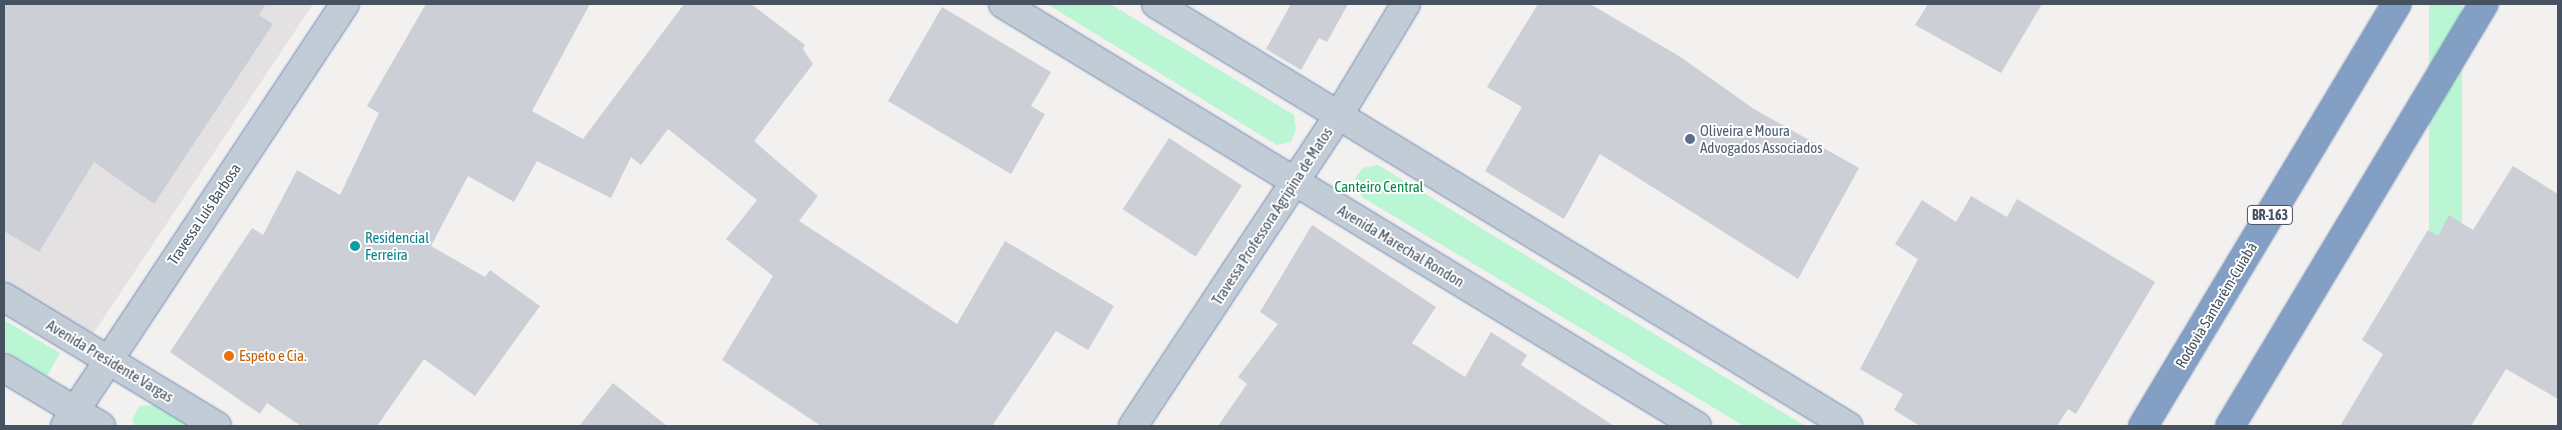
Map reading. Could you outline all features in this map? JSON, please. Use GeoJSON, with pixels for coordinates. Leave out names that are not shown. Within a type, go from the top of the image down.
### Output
{"type":"FeatureCollection","features":[{"type":"Feature","properties":{"kind":"highway","name":"Rodovia Santarém-Cuiabá"},"geometry":{"type":"LineString","coordinates":[[2143,426],[2397,4]]}},
{"type":"Feature","properties":{"kind":"highway"},"geometry":{"type":"LineString","coordinates":[[2230,426],[2484,4]]}},
{"type":"Feature","properties":{"kind":"street","name":"Travessa Luís Barbosa"},"geometry":{"type":"LineString","coordinates":[[70,418],[107,359],[345,4]]}},
{"type":"Feature","properties":{"kind":"street","name":"Avenida Marechal Rondon"},"geometry":{"type":"LineString","coordinates":[[1003,4],[1698,426]]}},
{"type":"Feature","properties":{"kind":"street"},"geometry":{"type":"LineString","coordinates":[[1156,4],[1340,113],[1848,426]]}},
{"type":"Feature","properties":{"kind":"street","name":"Travessa Professora Agripina de Matos"},"geometry":{"type":"LineString","coordinates":[[1133,426],[1340,113],[1406,4]]}},
{"type":"Feature","properties":{"kind":"street","name":"Avenida Presidente Vargas"},"geometry":{"type":"LineString","coordinates":[[4,296],[217,426]]}},
{"type":"Feature","properties":{"kind":"street"},"geometry":{"type":"LineString","coordinates":[[4,368],[70,418],[101,426]]}},
{"type":"Feature","properties":{"kind":"shaded area"},"geometry":{"type":"Polygon","coordinates":[[[4,4],[313,4],[93,334],[4,281],[4,4]]]}},
{"type":"Feature","properties":{"kind":"green space"},"geometry":{"type":"Polygon","coordinates":[[[1047,4],[1110,4],[1294,115],[1296,129],[1291,142],[1277,145],[1047,4]]]}},
{"type":"Feature","properties":{"kind":"green space"},"geometry":{"type":"Polygon","coordinates":[[[2429,4],[2462,4],[2462,426],[2429,426],[2429,4]]]}},
{"type":"Feature","properties":{"kind":"green space","name":"Canteiro Central"},"geometry":{"type":"Polygon","coordinates":[[[1378,165],[1805,426],[1744,426],[1362,197],[1355,178],[1363,168],[1378,165]]]}},
{"type":"Feature","properties":{"kind":"green space"},"geometry":{"type":"Polygon","coordinates":[[[4,320],[60,353],[47,376],[4,350],[4,320]]]}},
{"type":"Feature","properties":{"kind":"green space"},"geometry":{"type":"Polygon","coordinates":[[[155,405],[189,426],[135,426],[132,419],[140,406],[155,405]]]}},
{"type":"Feature","properties":{"kind":"building"},"geometry":{"type":"Polygon","coordinates":[[[4,4],[266,4],[259,15],[273,24],[154,204],[94,162],[39,252],[4,231],[4,4]]]}},
{"type":"Feature","properties":{"kind":"building"},"geometry":{"type":"Polygon","coordinates":[[[426,4],[590,4],[532,111],[583,139],[684,4],[751,4],[805,45],[803,49],[813,64],[754,141],[818,196],[799,221],[957,324],[1005,241],[1114,306],[1088,350],[1056,331],[992,426],[821,426],[722,360],[773,276],[726,239],[757,200],[668,129],[641,165],[631,157],[611,198],[537,161],[514,202],[468,176],[431,246],[485,277],[490,270],[540,306],[475,396],[424,359],[377,426],[301,426],[267,403],[260,414],[170,352],[252,228],[263,235],[297,170],[340,195],[379,113],[367,106],[426,4]]]}},
{"type":"Feature","properties":{"kind":"building"},"geometry":{"type":"Polygon","coordinates":[[[1291,4],[1348,4],[1327,42],[1319,38],[1301,70],[1266,49],[1291,4]]]}},
{"type":"Feature","properties":{"kind":"building","name":"Oliveira e Moura Advogados Associados"},"geometry":{"type":"Polygon","coordinates":[[[1538,4],[1590,4],[1679,56],[1754,109],[1859,168],[1798,279],[1600,154],[1564,219],[1485,171],[1522,107],[1487,87],[1538,4]]]}},
{"type":"Feature","properties":{"kind":"building"},"geometry":{"type":"Polygon","coordinates":[[[1928,4],[2042,4],[2001,73],[1915,25],[1928,4]]]}},
{"type":"Feature","properties":{"kind":"building"},"geometry":{"type":"Polygon","coordinates":[[[942,7],[1051,72],[1031,106],[1045,114],[1011,174],[888,101],[942,7]]]}},
{"type":"Feature","properties":{"kind":"building"},"geometry":{"type":"Polygon","coordinates":[[[1169,138],[1242,185],[1196,257],[1123,209],[1169,138]]]}},
{"type":"Feature","properties":{"kind":"building"},"geometry":{"type":"Polygon","coordinates":[[[2513,166],[2558,194],[2558,399],[2506,369],[2471,426],[2340,426],[2383,354],[2362,340],[2428,230],[2438,236],[2449,215],[2473,230],[2513,166]]]}},
{"type":"Feature","properties":{"kind":"building"},"geometry":{"type":"Polygon","coordinates":[[[1971,196],[2007,217],[2017,199],[2155,282],[2076,414],[2068,409],[2057,426],[1920,426],[1894,410],[1903,394],[1860,369],[1918,259],[1895,244],[1922,200],[1956,222],[1971,196]]]}},
{"type":"Feature","properties":{"kind":"building"},"geometry":{"type":"Polygon","coordinates":[[[1312,225],[1436,307],[1412,343],[1465,377],[1491,332],[1527,355],[1521,365],[1614,426],[1218,426],[1247,384],[1238,377],[1278,324],[1260,312],[1312,225]]]}},
{"type":"Feature","properties":{"kind":"building"},"geometry":{"type":"Polygon","coordinates":[[[613,383],[667,426],[579,426],[613,383]]]}},
{"type":"Feature","properties":{"kind":"place","name":"Oliveira e Moura Advogados Associados"},"geometry":{"type":"Point","coordinates":[1690,139]}},
{"type":"Feature","properties":{"kind":"place","name":"Residencial Ferreira"},"geometry":{"type":"Point","coordinates":[355,246]}},
{"type":"Feature","properties":{"kind":"place","name":"Espeto e Cia."},"geometry":{"type":"Point","coordinates":[229,356]}}]}
